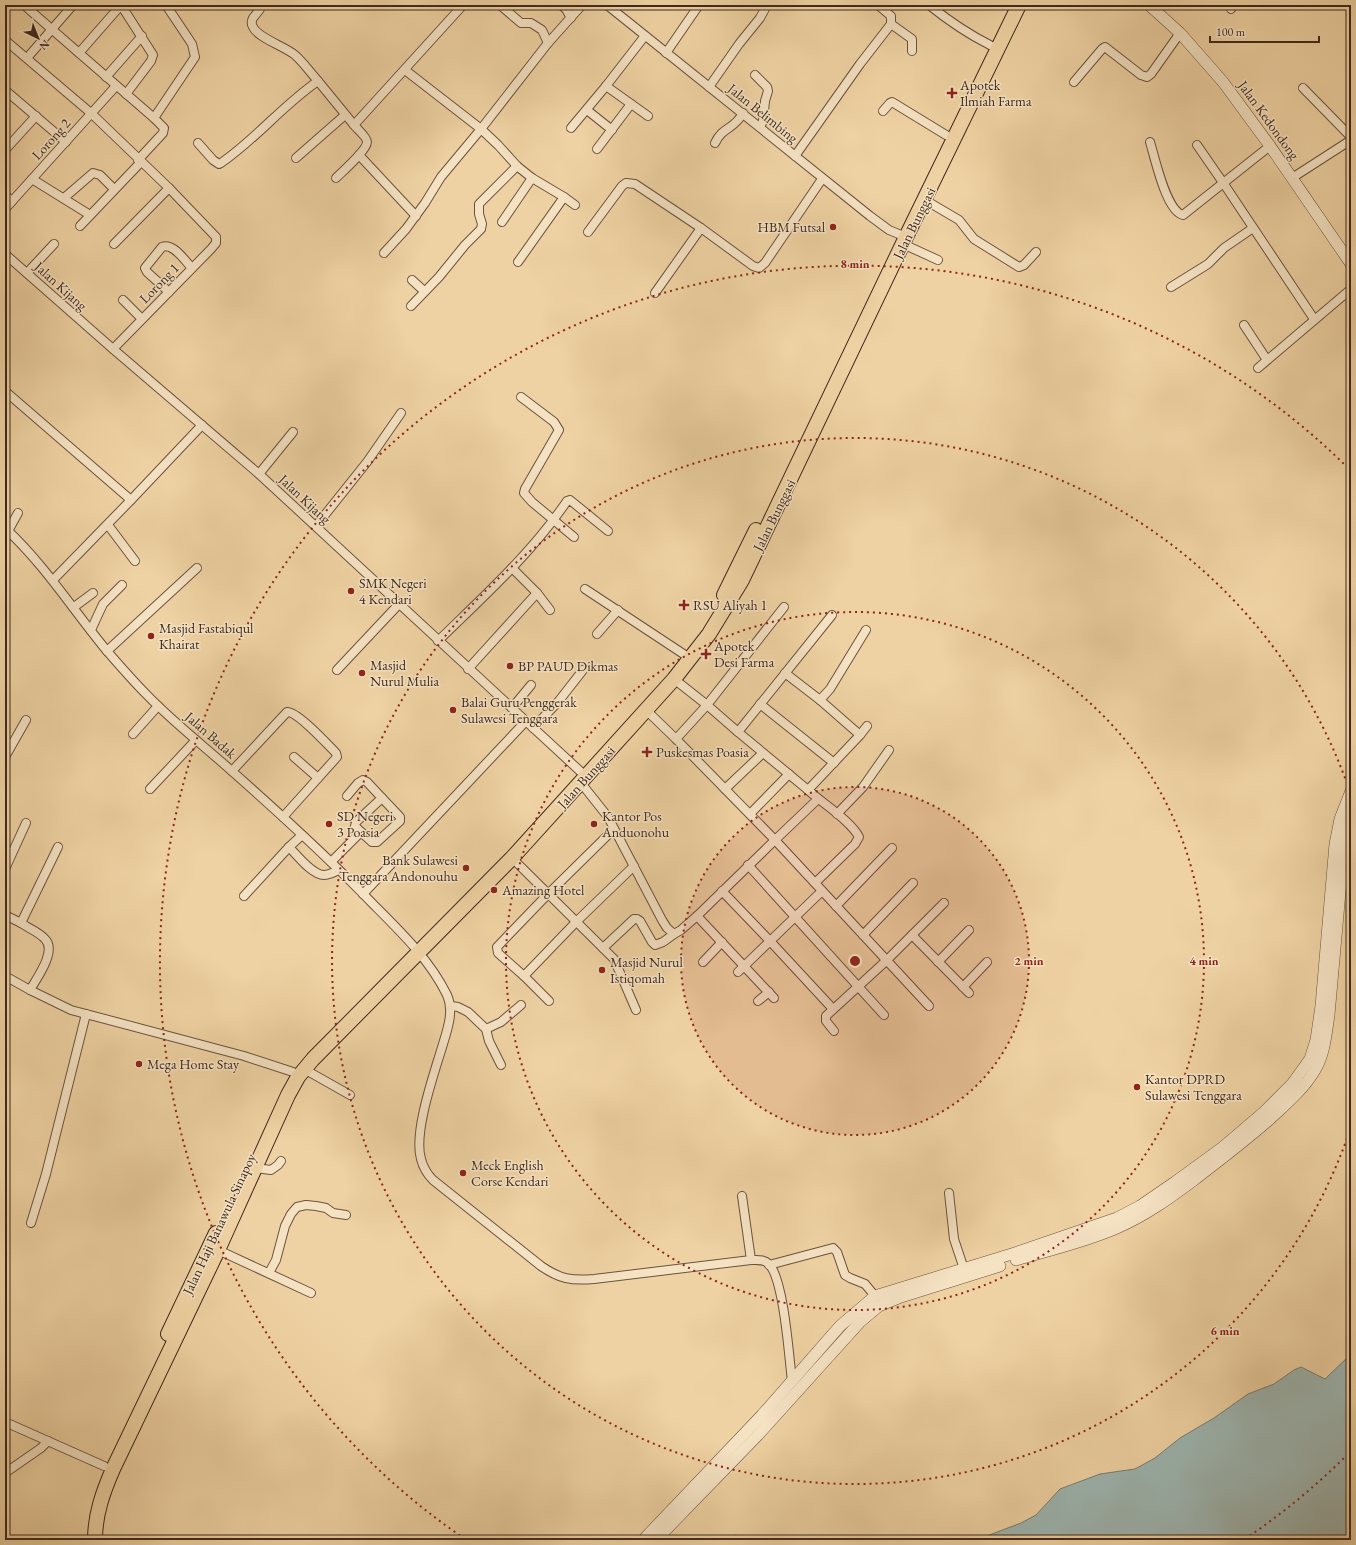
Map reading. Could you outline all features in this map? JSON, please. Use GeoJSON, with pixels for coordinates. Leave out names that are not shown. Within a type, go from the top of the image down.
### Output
{"type":"FeatureCollection","features":[{"type":"Feature","properties":{"kind":"highway","name":"Jalan Bunggasi"},"geometry":{"type":"LineString","coordinates":[[902,238],[925,200],[982,72],[990,45],[1009,5]]}},
{"type":"Feature","properties":{"kind":"highway","name":"Jalan Bunggasi"},"geometry":{"type":"LineString","coordinates":[[628,725],[646,710],[674,679],[709,634],[775,502],[902,238],[946,135],[1019,5]]}},
{"type":"Feature","properties":{"kind":"highway","name":"Jalan Bunggasi"},"geometry":{"type":"LineString","coordinates":[[417,950],[512,858],[581,777],[628,725],[685,655],[741,571]]}},
{"type":"Feature","properties":{"kind":"highway","name":"Jalan Bunggasi"},"geometry":{"type":"LineString","coordinates":[[417,950],[517,841],[581,777]]}},
{"type":"Feature","properties":{"kind":"highway","name":"Jalan Haji Banawula Sinapoy"},"geometry":{"type":"LineString","coordinates":[[86,1540],[98,1497],[104,1466],[130,1416],[285,1094],[299,1070],[417,950]]}},
{"type":"Feature","properties":{"kind":"highway","name":"Jalan Haji Banawula Sinapoy"},"geometry":{"type":"LineString","coordinates":[[95,1540],[98,1497],[218,1250],[255,1168],[285,1094]]}},
{"type":"Feature","properties":{"kind":"street"},"geometry":{"type":"LineString","coordinates":[[24,5],[164,128],[163,133],[80,226]]}},
{"type":"Feature","properties":{"kind":"street"},"geometry":{"type":"LineString","coordinates":[[27,58],[73,5]]}},
{"type":"Feature","properties":{"kind":"street"},"geometry":{"type":"LineString","coordinates":[[79,53],[121,5],[153,55],[153,59],[126,94]]}},
{"type":"Feature","properties":{"kind":"street"},"geometry":{"type":"LineString","coordinates":[[154,118],[195,57],[192,44],[166,5]]}},
{"type":"Feature","properties":{"kind":"street"},"geometry":{"type":"LineString","coordinates":[[354,125],[463,5]]}},
{"type":"Feature","properties":{"kind":"street"},"geometry":{"type":"LineString","coordinates":[[500,5],[521,23],[531,24],[542,30],[548,43]]}},
{"type":"Feature","properties":{"kind":"street"},"geometry":{"type":"LineString","coordinates":[[561,5],[566,9],[570,18]]}},
{"type":"Feature","properties":{"kind":"street"},"geometry":{"type":"LineString","coordinates":[[384,253],[416,216],[441,177],[481,129],[548,43],[582,5]]}},
{"type":"Feature","properties":{"kind":"street"},"geometry":{"type":"LineString","coordinates":[[666,53],[699,5]]}},
{"type":"Feature","properties":{"kind":"street"},"geometry":{"type":"LineString","coordinates":[[709,87],[739,44],[760,18],[767,5]]}},
{"type":"Feature","properties":{"kind":"street"},"geometry":{"type":"LineString","coordinates":[[795,156],[860,64],[891,24],[891,16],[878,5]]}},
{"type":"Feature","properties":{"kind":"street"},"geometry":{"type":"LineString","coordinates":[[929,5],[950,22],[990,45]]}},
{"type":"Feature","properties":{"kind":"street","name":"Jalan Kedondong"},"geometry":{"type":"LineString","coordinates":[[1149,5],[1180,33],[1223,82],[1270,146],[1351,264]]}},
{"type":"Feature","properties":{"kind":"street","name":"Jalan Belimbing"},"geometry":{"type":"LineString","coordinates":[[612,7],[644,36],[743,113],[822,179],[889,230],[938,260]]}},
{"type":"Feature","properties":{"kind":"street"},"geometry":{"type":"LineString","coordinates":[[260,9],[253,18],[252,27],[263,37],[282,46],[295,55],[365,138],[367,143],[359,155],[336,178]]}},
{"type":"Feature","properties":{"kind":"street"},"geometry":{"type":"LineString","coordinates":[[891,24],[912,39],[912,51]]}},
{"type":"Feature","properties":{"kind":"street"},"geometry":{"type":"LineString","coordinates":[[1074,82],[1102,48],[1105,47],[1141,75],[1147,77],[1151,74],[1180,33]]}},
{"type":"Feature","properties":{"kind":"street"},"geometry":{"type":"LineString","coordinates":[[106,77],[142,36]]}},
{"type":"Feature","properties":{"kind":"street"},"geometry":{"type":"LineString","coordinates":[[571,128],[587,110],[644,36]]}},
{"type":"Feature","properties":{"kind":"street"},"geometry":{"type":"LineString","coordinates":[[5,40],[92,114],[139,161],[169,188],[114,244]]}},
{"type":"Feature","properties":{"kind":"street"},"geometry":{"type":"LineString","coordinates":[[405,70],[481,129],[517,166],[532,178],[575,205]]}},
{"type":"Feature","properties":{"kind":"street"},"geometry":{"type":"LineString","coordinates":[[755,75],[767,87],[768,91],[765,101],[763,121],[760,127]]}},
{"type":"Feature","properties":{"kind":"street"},"geometry":{"type":"LineString","coordinates":[[198,143],[213,160],[219,164],[221,163],[240,149],[279,112],[318,81]]}},
{"type":"Feature","properties":{"kind":"street","name":"Lorong 2"},"geometry":{"type":"LineString","coordinates":[[5,209],[116,86]]}},
{"type":"Feature","properties":{"kind":"street"},"geometry":{"type":"LineString","coordinates":[[606,86],[648,116]]}},
{"type":"Feature","properties":{"kind":"street"},"geometry":{"type":"LineString","coordinates":[[1303,88],[1351,137]]}},
{"type":"Feature","properties":{"kind":"street"},"geometry":{"type":"LineString","coordinates":[[5,90],[66,142]]}},
{"type":"Feature","properties":{"kind":"street"},"geometry":{"type":"LineString","coordinates":[[883,112],[892,102],[946,135]]}},
{"type":"Feature","properties":{"kind":"street"},"geometry":{"type":"LineString","coordinates":[[597,149],[631,104]]}},
{"type":"Feature","properties":{"kind":"street"},"geometry":{"type":"LineString","coordinates":[[587,110],[612,130]]}},
{"type":"Feature","properties":{"kind":"street"},"geometry":{"type":"LineString","coordinates":[[715,143],[720,134],[736,124],[743,113]]}},
{"type":"Feature","properties":{"kind":"street"},"geometry":{"type":"LineString","coordinates":[[296,158],[345,115]]}},
{"type":"Feature","properties":{"kind":"street"},"geometry":{"type":"LineString","coordinates":[[5,150],[36,116]]}},
{"type":"Feature","properties":{"kind":"street"},"geometry":{"type":"LineString","coordinates":[[1292,178],[1351,140]]}},
{"type":"Feature","properties":{"kind":"street"},"geometry":{"type":"LineString","coordinates":[[1150,142],[1162,185],[1176,211],[1180,215],[1186,214],[1270,146]]}},
{"type":"Feature","properties":{"kind":"street"},"geometry":{"type":"LineString","coordinates":[[1197,145],[1314,319]]}},
{"type":"Feature","properties":{"kind":"street"},"geometry":{"type":"LineString","coordinates":[[359,155],[416,216]]}},
{"type":"Feature","properties":{"kind":"street"},"geometry":{"type":"LineString","coordinates":[[411,306],[439,277],[465,245],[481,229],[482,224],[479,214],[480,204],[517,166]]}},
{"type":"Feature","properties":{"kind":"street"},"geometry":{"type":"LineString","coordinates":[[64,198],[93,173],[100,175],[114,189]]}},
{"type":"Feature","properties":{"kind":"street"},"geometry":{"type":"LineString","coordinates":[[502,222],[532,178]]}},
{"type":"Feature","properties":{"kind":"street"},"geometry":{"type":"LineString","coordinates":[[32,179],[90,215]]}},
{"type":"Feature","properties":{"kind":"street"},"geometry":{"type":"LineString","coordinates":[[588,232],[622,186],[629,183],[635,184],[701,228],[753,266],[759,268],[765,263],[822,179]]}},
{"type":"Feature","properties":{"kind":"street","name":"Lorong 1"},"geometry":{"type":"LineString","coordinates":[[113,349],[216,242],[216,237],[212,232],[169,188]]}},
{"type":"Feature","properties":{"kind":"street"},"geometry":{"type":"LineString","coordinates":[[5,195],[12,201]]}},
{"type":"Feature","properties":{"kind":"street"},"geometry":{"type":"LineString","coordinates":[[518,262],[564,197]]}},
{"type":"Feature","properties":{"kind":"street"},"geometry":{"type":"LineString","coordinates":[[925,200],[959,220],[974,239],[1019,267],[1024,265],[1036,252]]}},
{"type":"Feature","properties":{"kind":"street"},"geometry":{"type":"LineString","coordinates":[[655,293],[701,228]]}},
{"type":"Feature","properties":{"kind":"street"},"geometry":{"type":"LineString","coordinates":[[1171,287],[1208,264],[1224,248],[1253,228]]}},
{"type":"Feature","properties":{"kind":"street"},"geometry":{"type":"LineString","coordinates":[[27,273],[54,244]]}},
{"type":"Feature","properties":{"kind":"street"},"geometry":{"type":"LineString","coordinates":[[169,292],[147,272],[145,268],[162,247],[170,247],[192,268]]}},
{"type":"Feature","properties":{"kind":"street","name":"Jalan Kijang"},"geometry":{"type":"LineString","coordinates":[[5,254],[259,474],[533,728],[581,777],[614,829],[662,920],[674,934]]}},
{"type":"Feature","properties":{"kind":"street"},"geometry":{"type":"LineString","coordinates":[[412,280],[424,291]]}},
{"type":"Feature","properties":{"kind":"street"},"geometry":{"type":"LineString","coordinates":[[1258,368],[1314,319],[1351,290]]}},
{"type":"Feature","properties":{"kind":"street"},"geometry":{"type":"LineString","coordinates":[[123,300],[142,319]]}},
{"type":"Feature","properties":{"kind":"street"},"geometry":{"type":"LineString","coordinates":[[1244,325],[1267,360]]}},
{"type":"Feature","properties":{"kind":"street"},"geometry":{"type":"LineString","coordinates":[[5,391],[131,500]]}},
{"type":"Feature","properties":{"kind":"street"},"geometry":{"type":"LineString","coordinates":[[521,397],[554,422],[558,428],[558,433],[524,491],[525,494],[553,521],[574,537]]}},
{"type":"Feature","properties":{"kind":"street"},"geometry":{"type":"LineString","coordinates":[[316,526],[367,462],[401,413]]}},
{"type":"Feature","properties":{"kind":"street"},"geometry":{"type":"LineString","coordinates":[[53,580],[108,526],[202,425]]}},
{"type":"Feature","properties":{"kind":"street"},"geometry":{"type":"LineString","coordinates":[[259,474],[293,432]]}},
{"type":"Feature","properties":{"kind":"street"},"geometry":{"type":"LineString","coordinates":[[438,641],[512,568],[553,521],[566,501],[570,500],[608,531]]}},
{"type":"Feature","properties":{"kind":"street"},"geometry":{"type":"LineString","coordinates":[[6,530],[18,513]]}},
{"type":"Feature","properties":{"kind":"street"},"geometry":{"type":"LineString","coordinates":[[108,526],[135,561]]}},
{"type":"Feature","properties":{"kind":"street","name":"Jalan Badak"},"geometry":{"type":"LineString","coordinates":[[6,530],[53,580],[107,651],[158,706],[232,771],[331,862],[417,950],[444,990],[451,1006]]}},
{"type":"Feature","properties":{"kind":"street"},"geometry":{"type":"LineString","coordinates":[[107,651],[197,568]]}},
{"type":"Feature","properties":{"kind":"street"},"geometry":{"type":"LineString","coordinates":[[512,568],[537,593],[550,610]]}},
{"type":"Feature","properties":{"kind":"street"},"geometry":{"type":"LineString","coordinates":[[91,630],[103,604],[122,585]]}},
{"type":"Feature","properties":{"kind":"street"},"geometry":{"type":"LineString","coordinates":[[585,589],[685,655]]}},
{"type":"Feature","properties":{"kind":"street"},"geometry":{"type":"LineString","coordinates":[[74,607],[93,593]]}},
{"type":"Feature","properties":{"kind":"street"},"geometry":{"type":"LineString","coordinates":[[468,669],[537,593]]}},
{"type":"Feature","properties":{"kind":"street"},"geometry":{"type":"LineString","coordinates":[[337,670],[399,604]]}},
{"type":"Feature","properties":{"kind":"street"},"geometry":{"type":"LineString","coordinates":[[676,739],[707,705],[784,607]]}},
{"type":"Feature","properties":{"kind":"street"},"geometry":{"type":"LineString","coordinates":[[597,634],[618,610]]}},
{"type":"Feature","properties":{"kind":"street"},"geometry":{"type":"LineString","coordinates":[[738,732],[832,615]]}},
{"type":"Feature","properties":{"kind":"street"},"geometry":{"type":"LineString","coordinates":[[820,700],[835,681],[866,630]]}},
{"type":"Feature","properties":{"kind":"street"},"geometry":{"type":"LineString","coordinates":[[533,728],[558,702],[583,670]]}},
{"type":"Feature","properties":{"kind":"street"},"geometry":{"type":"LineString","coordinates":[[785,673],[820,700],[860,735]]}},
{"type":"Feature","properties":{"kind":"street"},"geometry":{"type":"LineString","coordinates":[[674,679],[707,705],[763,754],[790,774],[856,832],[859,839],[838,862],[815,883]]}},
{"type":"Feature","properties":{"kind":"street"},"geometry":{"type":"LineString","coordinates":[[512,708],[531,685]]}},
{"type":"Feature","properties":{"kind":"street"},"geometry":{"type":"LineString","coordinates":[[760,704],[834,763]]}},
{"type":"Feature","properties":{"kind":"street"},"geometry":{"type":"LineString","coordinates":[[133,734],[158,706]]}},
{"type":"Feature","properties":{"kind":"street"},"geometry":{"type":"LineString","coordinates":[[646,710],[775,840],[929,1006]]}},
{"type":"Feature","properties":{"kind":"street"},"geometry":{"type":"LineString","coordinates":[[232,771],[287,712],[290,712],[305,723],[337,755],[335,760],[283,817]]}},
{"type":"Feature","properties":{"kind":"street"},"geometry":{"type":"LineString","coordinates":[[5,757],[26,720]]}},
{"type":"Feature","properties":{"kind":"street"},"geometry":{"type":"LineString","coordinates":[[363,894],[526,722]]}},
{"type":"Feature","properties":{"kind":"street"},"geometry":{"type":"LineString","coordinates":[[808,790],[867,726]]}},
{"type":"Feature","properties":{"kind":"street"},"geometry":{"type":"LineString","coordinates":[[150,789],[196,740]]}},
{"type":"Feature","properties":{"kind":"street"},"geometry":{"type":"LineString","coordinates":[[837,814],[863,787],[889,750]]}},
{"type":"Feature","properties":{"kind":"street"},"geometry":{"type":"LineString","coordinates":[[725,788],[763,754]]}},
{"type":"Feature","properties":{"kind":"street"},"geometry":{"type":"LineString","coordinates":[[294,757],[318,778]]}},
{"type":"Feature","properties":{"kind":"street"},"geometry":{"type":"LineString","coordinates":[[750,814],[790,774]]}},
{"type":"Feature","properties":{"kind":"street"},"geometry":{"type":"LineString","coordinates":[[347,796],[358,783],[364,780],[382,798],[398,814],[400,817],[400,821],[377,842],[372,842],[355,827],[355,823],[382,798]]}},
{"type":"Feature","properties":{"kind":"street"},"geometry":{"type":"LineString","coordinates":[[656,1540],[713,1483],[766,1418],[792,1381],[840,1326],[875,1296],[892,1289],[1015,1253],[1118,1218],[1140,1206],[1239,1140],[1292,1084],[1305,1068],[1312,1054],[1317,1035],[1321,1006],[1335,844],[1340,818],[1351,791]]}},
{"type":"Feature","properties":{"kind":"street"},"geometry":{"type":"LineString","coordinates":[[603,948],[634,919],[640,921],[655,945],[663,942],[681,930],[818,799]]}},
{"type":"Feature","properties":{"kind":"street"},"geometry":{"type":"LineString","coordinates":[[643,1540],[860,1322],[878,1306],[901,1297],[1095,1237],[1118,1228],[1156,1207],[1300,1090],[1314,1071],[1324,1049],[1329,1015],[1345,836],[1351,813]]}},
{"type":"Feature","properties":{"kind":"street"},"geometry":{"type":"LineString","coordinates":[[5,869],[26,824]]}},
{"type":"Feature","properties":{"kind":"street"},"geometry":{"type":"LineString","coordinates":[[549,1001],[498,953],[496,948],[614,829]]}},
{"type":"Feature","properties":{"kind":"street"},"geometry":{"type":"LineString","coordinates":[[331,862],[362,832]]}},
{"type":"Feature","properties":{"kind":"street"},"geometry":{"type":"LineString","coordinates":[[244,896],[302,835]]}},
{"type":"Feature","properties":{"kind":"street"},"geometry":{"type":"LineString","coordinates":[[21,923],[58,847]]}},
{"type":"Feature","properties":{"kind":"street"},"geometry":{"type":"LineString","coordinates":[[289,847],[314,871],[320,874],[329,874],[339,870]]}},
{"type":"Feature","properties":{"kind":"street"},"geometry":{"type":"LineString","coordinates":[[836,906],[892,848]]}},
{"type":"Feature","properties":{"kind":"street"},"geometry":{"type":"LineString","coordinates":[[512,858],[577,921],[617,963],[636,1010]]}},
{"type":"Feature","properties":{"kind":"street"},"geometry":{"type":"LineString","coordinates":[[748,865],[884,1015]]}},
{"type":"Feature","properties":{"kind":"street"},"geometry":{"type":"LineString","coordinates":[[524,976],[577,921],[634,866]]}},
{"type":"Feature","properties":{"kind":"street"},"geometry":{"type":"LineString","coordinates":[[863,935],[913,883]]}},
{"type":"Feature","properties":{"kind":"street"},"geometry":{"type":"LineString","coordinates":[[722,891],[833,1009]]}},
{"type":"Feature","properties":{"kind":"street"},"geometry":{"type":"LineString","coordinates":[[741,969],[822,891]]}},
{"type":"Feature","properties":{"kind":"street"},"geometry":{"type":"LineString","coordinates":[[834,1031],[825,1020],[826,1016],[887,960],[944,903]]}},
{"type":"Feature","properties":{"kind":"street"},"geometry":{"type":"LineString","coordinates":[[5,915],[43,936],[49,947],[47,957],[30,990]]}},
{"type":"Feature","properties":{"kind":"street"},"geometry":{"type":"LineString","coordinates":[[697,916],[722,942],[741,969],[772,995],[758,1001]]}},
{"type":"Feature","properties":{"kind":"street"},"geometry":{"type":"LineString","coordinates":[[938,962],[969,930]]}},
{"type":"Feature","properties":{"kind":"street"},"geometry":{"type":"LineString","coordinates":[[912,935],[969,994]]}},
{"type":"Feature","properties":{"kind":"street"},"geometry":{"type":"LineString","coordinates":[[703,962],[722,942]]}},
{"type":"Feature","properties":{"kind":"street"},"geometry":{"type":"LineString","coordinates":[[962,987],[987,962]]}},
{"type":"Feature","properties":{"kind":"street"},"geometry":{"type":"LineString","coordinates":[[5,976],[54,1003],[86,1014],[299,1070],[350,1095]]}},
{"type":"Feature","properties":{"kind":"street"},"geometry":{"type":"LineString","coordinates":[[501,1065],[489,1041],[486,1029],[468,1012],[458,1007],[451,1006],[448,1028],[426,1105],[420,1132],[420,1157],[426,1172],[433,1180],[541,1266],[553,1275],[562,1278],[580,1280],[594,1279],[751,1260],[763,1260],[769,1265],[779,1288],[792,1381]]}},
{"type":"Feature","properties":{"kind":"street"},"geometry":{"type":"LineString","coordinates":[[486,1029],[501,1022],[521,1006]]}},
{"type":"Feature","properties":{"kind":"street"},"geometry":{"type":"LineString","coordinates":[[31,1223],[86,1014]]}},
{"type":"Feature","properties":{"kind":"street"},"geometry":{"type":"LineString","coordinates":[[255,1168],[271,1170],[281,1161]]}},
{"type":"Feature","properties":{"kind":"street"},"geometry":{"type":"LineString","coordinates":[[949,1192],[954,1239],[964,1269]]}},
{"type":"Feature","properties":{"kind":"street"},"geometry":{"type":"LineString","coordinates":[[742,1196],[751,1260]]}},
{"type":"Feature","properties":{"kind":"street"},"geometry":{"type":"LineString","coordinates":[[269,1273],[276,1260],[285,1226],[291,1214],[297,1207],[306,1205],[316,1206],[326,1208],[334,1213],[346,1214]]}},
{"type":"Feature","properties":{"kind":"street"},"geometry":{"type":"LineString","coordinates":[[769,1265],[833,1248],[837,1252],[845,1275],[865,1284],[875,1296]]}},
{"type":"Feature","properties":{"kind":"street"},"geometry":{"type":"LineString","coordinates":[[218,1250],[311,1293]]}},
{"type":"Feature","properties":{"kind":"street"},"geometry":{"type":"LineString","coordinates":[[5,1422],[104,1466]]}},
{"type":"Feature","properties":{"kind":"street"},"geometry":{"type":"LineString","coordinates":[[5,1473],[41,1448],[48,1441]]}},
{"type":"Feature","properties":{"kind":"water"},"geometry":{"type":"Polygon","coordinates":[[[1349,1356],[1351,1357],[1351,1540],[976,1540],[1021,1523],[1036,1515],[1060,1489],[1100,1474],[1135,1469],[1155,1458],[1180,1438],[1214,1418],[1248,1394],[1274,1384],[1294,1370],[1301,1367],[1325,1379],[1349,1356]]]}},
{"type":"Feature","properties":{"kind":"water"},"geometry":{"type":"Polygon","coordinates":[[[736,1535],[742,1540],[707,1540],[722,1539],[736,1535]]]}},
{"type":"Feature","properties":{"kind":"place","name":"Apotek Ilmiah Farma"},"geometry":{"type":"Point","coordinates":[952,93]}},
{"type":"Feature","properties":{"kind":"place","name":"HBM Futsal"},"geometry":{"type":"Point","coordinates":[833,227]}},
{"type":"Feature","properties":{"kind":"place","name":"SMK Negeri 4 Kendari"},"geometry":{"type":"Point","coordinates":[351,591]}},
{"type":"Feature","properties":{"kind":"place","name":"RSU Aliyah 1"},"geometry":{"type":"Point","coordinates":[684,605]}},
{"type":"Feature","properties":{"kind":"place","name":"Masjid Fastabiqul Khairat"},"geometry":{"type":"Point","coordinates":[151,636]}},
{"type":"Feature","properties":{"kind":"place","name":"Apotek Desi Farma"},"geometry":{"type":"Point","coordinates":[706,654]}},
{"type":"Feature","properties":{"kind":"place","name":"BP PAUD Dikmas"},"geometry":{"type":"Point","coordinates":[510,666]}},
{"type":"Feature","properties":{"kind":"place","name":"Masjid Nurul Mulia"},"geometry":{"type":"Point","coordinates":[362,673]}},
{"type":"Feature","properties":{"kind":"place","name":"Balai Guru Penggerak Sulawesi Tenggara"},"geometry":{"type":"Point","coordinates":[453,710]}},
{"type":"Feature","properties":{"kind":"place","name":"Puskesmas Poasia"},"geometry":{"type":"Point","coordinates":[647,752]}},
{"type":"Feature","properties":{"kind":"place","name":"SD Negeri 3 Poasia"},"geometry":{"type":"Point","coordinates":[329,824]}},
{"type":"Feature","properties":{"kind":"place","name":"Kantor Pos Anduonohu"},"geometry":{"type":"Point","coordinates":[594,824]}},
{"type":"Feature","properties":{"kind":"place","name":"Bank Sulawesi Tenggara Andonouhu"},"geometry":{"type":"Point","coordinates":[466,868]}},
{"type":"Feature","properties":{"kind":"place","name":"Amazing Hotel"},"geometry":{"type":"Point","coordinates":[494,890]}},
{"type":"Feature","properties":{"kind":"place","name":"Masjid Nurul Istiqomah"},"geometry":{"type":"Point","coordinates":[602,970]}},
{"type":"Feature","properties":{"kind":"place","name":"Mega Home Stay"},"geometry":{"type":"Point","coordinates":[139,1064]}},
{"type":"Feature","properties":{"kind":"place","name":"Kantor DPRD Sulawesi Tenggara"},"geometry":{"type":"Point","coordinates":[1137,1087]}},
{"type":"Feature","properties":{"kind":"place","name":"Meck English Corse Kendari"},"geometry":{"type":"Point","coordinates":[463,1173]}}]}
